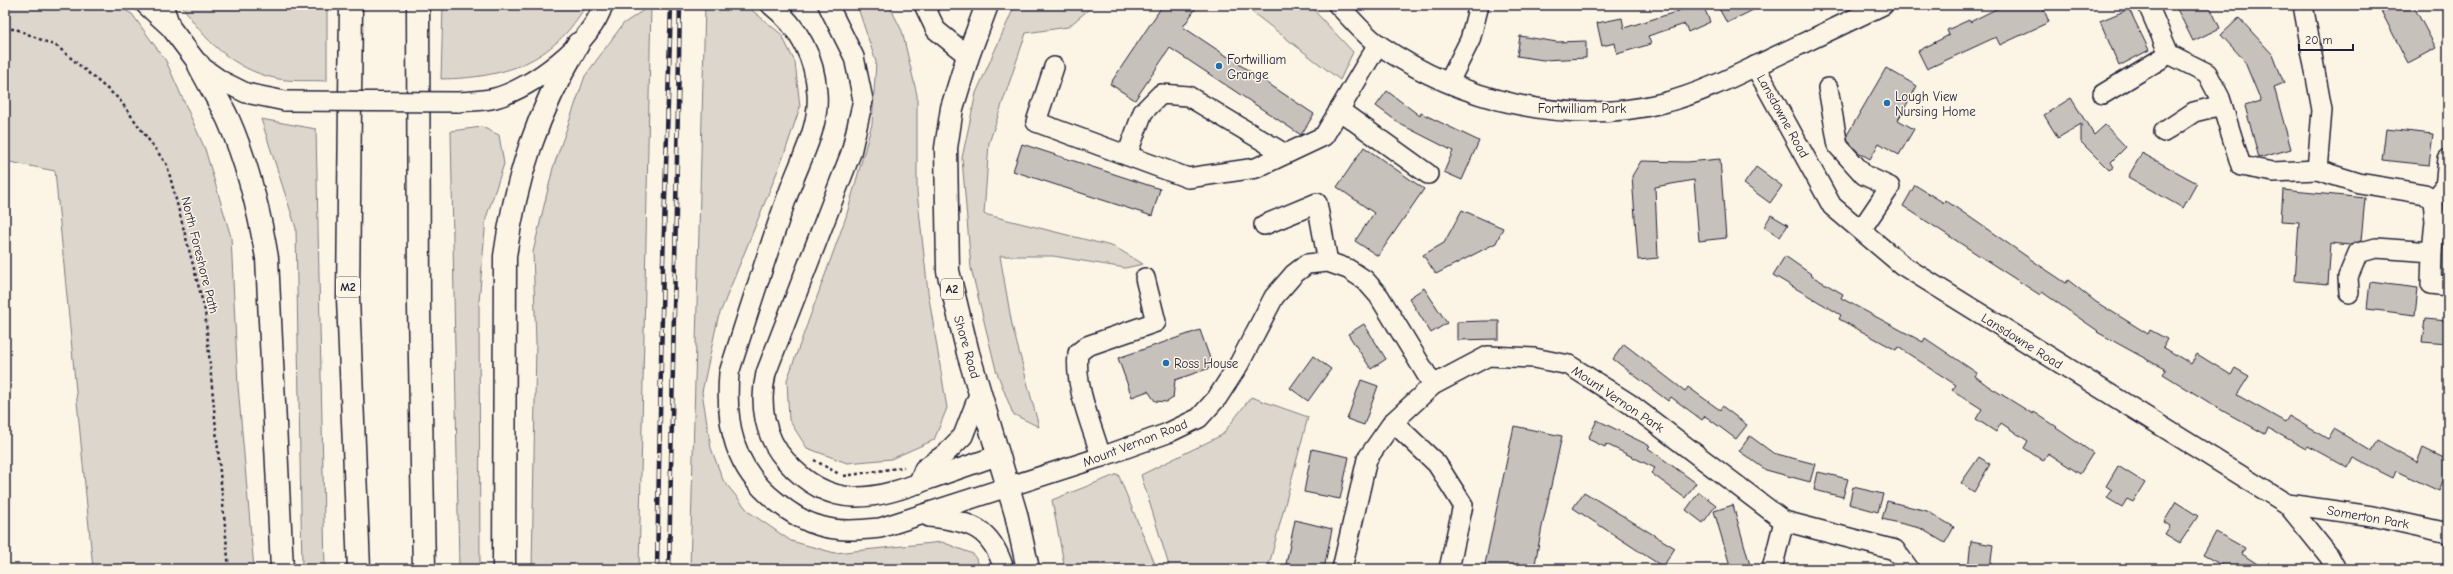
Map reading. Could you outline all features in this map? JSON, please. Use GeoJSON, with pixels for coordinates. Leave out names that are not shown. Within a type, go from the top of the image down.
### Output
{"type":"FeatureCollection","features":[{"type":"Feature","properties":{"kind":"main road","name":"M2"},"geometry":{"type":"LineString","coordinates":[[351,5],[348,298],[359,569]]}},
{"type":"Feature","properties":{"kind":"main road"},"geometry":{"type":"LineString","coordinates":[[418,5],[419,300],[424,569]]}},
{"type":"Feature","properties":{"kind":"main road","name":"Shore Road"},"geometry":{"type":"LineString","coordinates":[[987,5],[968,56],[952,108],[946,148],[946,236],[948,271],[956,309],[1000,455],[1016,514],[1028,569]]}},
{"type":"Feature","properties":{"kind":"main road"},"geometry":{"type":"LineString","coordinates":[[504,569],[505,256],[510,219],[523,162],[555,83],[578,44]]}},
{"type":"Feature","properties":{"kind":"main road"},"geometry":{"type":"LineString","coordinates":[[198,65],[228,118],[246,166],[260,213],[267,265],[282,569]]}},
{"type":"Feature","properties":{"kind":"street"},"geometry":{"type":"LineString","coordinates":[[146,5],[171,28],[198,65],[220,80],[246,93],[285,101],[458,102],[494,98],[521,88],[555,65],[578,44],[606,8]]}},
{"type":"Feature","properties":{"kind":"street"},"geometry":{"type":"LineString","coordinates":[[163,5],[171,28]]}},
{"type":"Feature","properties":{"kind":"street","name":"Mount Vernon Road"},"geometry":{"type":"LineString","coordinates":[[771,5],[796,30],[806,47],[818,94],[812,135],[790,188],[729,373],[727,396],[732,436],[739,456],[750,475],[767,494],[789,511],[819,526],[852,531],[880,528],[922,516],[1008,486],[1101,458],[1168,433],[1199,418],[1217,398],[1239,364],[1274,297],[1294,274],[1307,264],[1328,262],[1348,269],[1365,280],[1378,296],[1434,386]]}},
{"type":"Feature","properties":{"kind":"street"},"geometry":{"type":"LineString","coordinates":[[828,5],[854,57],[863,100],[852,153],[766,373],[762,405],[768,430],[777,452],[798,475],[810,484],[840,496],[865,498],[918,484],[1000,455]]}},
{"type":"Feature","properties":{"kind":"street"},"geometry":{"type":"LineString","coordinates":[[924,5],[936,30],[968,56]]}},
{"type":"Feature","properties":{"kind":"street","name":"Fortwilliam Park"},"geometry":{"type":"LineString","coordinates":[[1338,5],[1378,44],[1426,74],[1494,101],[1538,110],[1625,110],[1663,103],[1704,90],[1883,5]]}},
{"type":"Feature","properties":{"kind":"street"},"geometry":{"type":"LineString","coordinates":[[1449,82],[1470,40],[1479,5]]}},
{"type":"Feature","properties":{"kind":"street"},"geometry":{"type":"LineString","coordinates":[[2148,5],[2169,54],[2207,73],[2222,105],[2241,166],[2273,172],[2317,170],[2359,183],[2425,194],[2433,201],[2435,221],[2431,284],[2448,286]]}},
{"type":"Feature","properties":{"kind":"street"},"geometry":{"type":"LineString","coordinates":[[2303,5],[2322,110],[2317,170]]}},
{"type":"Feature","properties":{"kind":"street"},"geometry":{"type":"LineString","coordinates":[[1054,67],[1036,122],[1188,178],[1256,168],[1324,136],[1378,44]]}},
{"type":"Feature","properties":{"kind":"street"},"geometry":{"type":"LineString","coordinates":[[2103,94],[2169,54]]}},
{"type":"Feature","properties":{"kind":"street","name":"Lansdowne Road"},"geometry":{"type":"LineString","coordinates":[[1755,66],[1832,206],[1902,265],[2287,504],[2328,565]]}},
{"type":"Feature","properties":{"kind":"street"},"geometry":{"type":"LineString","coordinates":[[1828,88],[1838,146],[1864,175],[1890,187],[1861,230]]}},
{"type":"Feature","properties":{"kind":"street"},"geometry":{"type":"LineString","coordinates":[[1126,155],[1143,112],[1161,94],[1188,96],[1285,154]]}},
{"type":"Feature","properties":{"kind":"street"},"geometry":{"type":"LineString","coordinates":[[2164,132],[2194,112],[2222,105]]}},
{"type":"Feature","properties":{"kind":"street"},"geometry":{"type":"LineString","coordinates":[[1339,110],[1428,174]]}},
{"type":"Feature","properties":{"kind":"street"},"geometry":{"type":"LineString","coordinates":[[2433,201],[2445,187],[2448,159]]}},
{"type":"Feature","properties":{"kind":"street"},"geometry":{"type":"LineString","coordinates":[[1264,225],[1317,203],[1328,262]]}},
{"type":"Feature","properties":{"kind":"street"},"geometry":{"type":"LineString","coordinates":[[2349,293],[2348,278],[2358,253],[2376,248],[2432,252]]}},
{"type":"Feature","properties":{"kind":"street"},"geometry":{"type":"LineString","coordinates":[[1101,458],[1080,385],[1076,364],[1078,353],[1088,346],[1156,322],[1145,278]]}},
{"type":"Feature","properties":{"kind":"street","name":"Mount Vernon Park"},"geometry":{"type":"LineString","coordinates":[[1342,569],[1367,459],[1393,422],[1434,386],[1488,356],[1534,358],[1569,365],[1630,404],[1784,521],[1895,550],[1909,569]]}},
{"type":"Feature","properties":{"kind":"street"},"geometry":{"type":"LineString","coordinates":[[918,484],[924,469],[945,454],[962,438],[980,392]]}},
{"type":"Feature","properties":{"kind":"street"},"geometry":{"type":"LineString","coordinates":[[1393,422],[1437,464],[1463,504],[1449,569]]}},
{"type":"Feature","properties":{"kind":"street","name":"Somerton Park"},"geometry":{"type":"LineString","coordinates":[[2287,504],[2372,516],[2448,533]]}},
{"type":"Feature","properties":{"kind":"street"},"geometry":{"type":"LineString","coordinates":[[922,516],[950,519],[970,524],[987,534],[999,553],[1004,569]]}},
{"type":"Feature","properties":{"kind":"street"},"geometry":{"type":"LineString","coordinates":[[1772,569],[1784,521]]}},
{"type":"Feature","properties":{"kind":"path","name":"North Foreshore Path"},"geometry":{"type":"LineString","coordinates":[[5,29],[16,29],[58,47],[69,56],[119,99],[167,166],[205,311],[228,569]]}},
{"type":"Feature","properties":{"kind":"path"},"geometry":{"type":"LineString","coordinates":[[809,458],[842,476],[908,467]]}},
{"type":"Feature","properties":{"kind":"shaded area"},"geometry":{"type":"Polygon","coordinates":[[[5,5],[116,5],[132,14],[166,61],[205,149],[231,237],[238,386],[254,569],[93,569],[55,171],[5,161],[5,5]]]}},
{"type":"Feature","properties":{"kind":"shaded area"},"geometry":{"type":"Polygon","coordinates":[[[182,5],[327,5],[327,81],[280,79],[259,74],[246,68],[221,51],[210,41],[190,18],[182,5]]]}},
{"type":"Feature","properties":{"kind":"shaded area"},"geometry":{"type":"Polygon","coordinates":[[[443,5],[586,5],[573,25],[558,41],[542,54],[525,63],[486,75],[441,79],[443,5]]]}},
{"type":"Feature","properties":{"kind":"shaded area"},"geometry":{"type":"Polygon","coordinates":[[[651,5],[639,569],[532,569],[536,343],[533,252],[553,168],[585,76],[623,24],[651,5]]]}},
{"type":"Feature","properties":{"kind":"shaded area"},"geometry":{"type":"Polygon","coordinates":[[[705,5],[742,5],[748,7],[781,34],[795,62],[800,107],[784,155],[718,318],[702,392],[711,448],[723,480],[749,512],[791,541],[835,553],[942,542],[973,554],[982,569],[690,569],[705,5]]]}},
{"type":"Feature","properties":{"kind":"shaded area"},"geometry":{"type":"Polygon","coordinates":[[[854,5],[889,5],[902,31],[917,95],[917,192],[928,292],[947,408],[934,440],[891,459],[847,463],[807,448],[789,420],[787,380],[846,217],[872,124],[876,62],[859,11],[854,5]]]}},
{"type":"Feature","properties":{"kind":"shaded area"},"geometry":{"type":"Polygon","coordinates":[[[1015,5],[1094,5],[1068,27],[1026,33],[989,143],[984,214],[1115,247],[1143,264],[1125,268],[1053,256],[1000,256],[1012,325],[1039,427],[1013,414],[996,370],[971,268],[962,158],[976,93],[1015,5]]]}},
{"type":"Feature","properties":{"kind":"shaded area"},"geometry":{"type":"Polygon","coordinates":[[[1243,5],[1309,5],[1353,52],[1340,80],[1243,5]]]}},
{"type":"Feature","properties":{"kind":"shaded area"},"geometry":{"type":"Polygon","coordinates":[[[261,119],[316,129],[325,569],[302,569],[296,228],[261,119]]]}},
{"type":"Feature","properties":{"kind":"shaded area"},"geometry":{"type":"Polygon","coordinates":[[[482,127],[499,135],[504,164],[486,218],[479,302],[480,569],[459,569],[451,131],[482,127]]]}},
{"type":"Feature","properties":{"kind":"shaded area"},"geometry":{"type":"Polygon","coordinates":[[[1251,397],[1308,417],[1268,569],[1170,569],[1141,475],[1222,435],[1251,397]]]}},
{"type":"Feature","properties":{"kind":"shaded area"},"geometry":{"type":"Polygon","coordinates":[[[1118,474],[1157,569],[1065,569],[1052,500],[1118,474]]]}},
{"type":"Feature","properties":{"kind":"building","name":"Fortwilliam Grange"},"geometry":{"type":"Polygon","coordinates":[[[1163,5],[1198,5],[1183,27],[1314,114],[1301,135],[1170,48],[1135,100],[1110,84],[1163,5]]]}},
{"type":"Feature","properties":{"kind":"building"},"geometry":{"type":"Polygon","coordinates":[[[1676,5],[1703,5],[1710,22],[1688,32],[1685,24],[1648,36],[1651,44],[1617,54],[1615,43],[1602,46],[1597,23],[1622,18],[1624,28],[1679,11],[1676,5]]]}},
{"type":"Feature","properties":{"kind":"building"},"geometry":{"type":"Polygon","coordinates":[[[1717,5],[1763,5],[1727,23],[1717,5]]]}},
{"type":"Feature","properties":{"kind":"building"},"geometry":{"type":"Polygon","coordinates":[[[2004,5],[2042,5],[2049,22],[2000,45],[1996,37],[1927,69],[1918,51],[1949,35],[1947,30],[1969,20],[1970,22],[2004,5]]]}},
{"type":"Feature","properties":{"kind":"building"},"geometry":{"type":"Polygon","coordinates":[[[2175,5],[2209,5],[2220,28],[2193,41],[2175,5]]]}},
{"type":"Feature","properties":{"kind":"building"},"geometry":{"type":"Polygon","coordinates":[[[2378,5],[2413,5],[2436,48],[2408,63],[2378,5]]]}},
{"type":"Feature","properties":{"kind":"building"},"geometry":{"type":"Polygon","coordinates":[[[2129,9],[2149,50],[2119,66],[2100,21],[2129,9]]]}},
{"type":"Feature","properties":{"kind":"building"},"geometry":{"type":"Polygon","coordinates":[[[2239,18],[2273,55],[2284,83],[2274,87],[2291,149],[2259,158],[2245,106],[2261,101],[2244,60],[2221,35],[2239,18]]]}},
{"type":"Feature","properties":{"kind":"building"},"geometry":{"type":"Polygon","coordinates":[[[1520,36],[1557,42],[1586,41],[1586,58],[1543,60],[1517,56],[1520,36]]]}},
{"type":"Feature","properties":{"kind":"building","name":"Lough View Nursing Home"},"geometry":{"type":"Polygon","coordinates":[[[1886,68],[1917,86],[1898,120],[1914,129],[1899,155],[1879,143],[1870,159],[1858,152],[1848,141],[1847,135],[1886,68]]]}},
{"type":"Feature","properties":{"kind":"building"},"geometry":{"type":"Polygon","coordinates":[[[1387,91],[1420,116],[1421,113],[1479,141],[1462,180],[1444,172],[1453,151],[1402,125],[1376,106],[1387,91]]]}},
{"type":"Feature","properties":{"kind":"building"},"geometry":{"type":"Polygon","coordinates":[[[2071,98],[2094,135],[2105,125],[2126,147],[2111,162],[2114,167],[2109,170],[2081,142],[2081,124],[2058,138],[2044,115],[2071,98]]]}},
{"type":"Feature","properties":{"kind":"building"},"geometry":{"type":"Polygon","coordinates":[[[2386,129],[2433,134],[2429,165],[2382,160],[2386,129]]]}},
{"type":"Feature","properties":{"kind":"building"},"geometry":{"type":"Polygon","coordinates":[[[1022,144],[1160,189],[1152,216],[1013,171],[1022,144]]]}},
{"type":"Feature","properties":{"kind":"building"},"geometry":{"type":"Polygon","coordinates":[[[1364,147],[1424,189],[1378,256],[1355,241],[1374,213],[1337,187],[1364,147]]]}},
{"type":"Feature","properties":{"kind":"building"},"geometry":{"type":"Polygon","coordinates":[[[2142,153],[2197,183],[2183,208],[2128,177],[2142,153]]]}},
{"type":"Feature","properties":{"kind":"building"},"geometry":{"type":"Polygon","coordinates":[[[1720,159],[1726,238],[1699,241],[1694,180],[1655,187],[1658,258],[1638,260],[1632,176],[1641,161],[1687,162],[1720,159]]]}},
{"type":"Feature","properties":{"kind":"building"},"geometry":{"type":"Polygon","coordinates":[[[1756,167],[1782,186],[1770,203],[1744,184],[1756,167]]]}},
{"type":"Feature","properties":{"kind":"building"},"geometry":{"type":"Polygon","coordinates":[[[1915,185],[1944,203],[1945,200],[2066,283],[2068,280],[2096,302],[2148,334],[2150,330],[2167,339],[2163,347],[2191,364],[2197,354],[2231,375],[2235,368],[2249,376],[2237,395],[2285,422],[2289,416],[2328,439],[2334,429],[2371,451],[2377,440],[2417,462],[2423,448],[2448,460],[2448,471],[2439,491],[2396,471],[2393,478],[2353,458],[2348,468],[2308,446],[2306,449],[2268,428],[2265,434],[2223,411],[2163,374],[2166,370],[2097,332],[2098,331],[2042,292],[2040,295],[1903,206],[1915,185]]]}},
{"type":"Feature","properties":{"kind":"building"},"geometry":{"type":"Polygon","coordinates":[[[2283,190],[2365,198],[2361,241],[2350,245],[2331,243],[2328,284],[2295,281],[2299,222],[2281,221],[2283,190]]]}},
{"type":"Feature","properties":{"kind":"building"},"geometry":{"type":"Polygon","coordinates":[[[1462,210],[1503,228],[1496,243],[1436,274],[1423,255],[1444,243],[1462,210]]]}},
{"type":"Feature","properties":{"kind":"building"},"geometry":{"type":"Polygon","coordinates":[[[1771,215],[1788,225],[1780,237],[1764,227],[1771,215]]]}},
{"type":"Feature","properties":{"kind":"building"},"geometry":{"type":"Polygon","coordinates":[[[1785,256],[1811,274],[1810,275],[1843,294],[1841,298],[1923,342],[1925,338],[1977,373],[1975,376],[1988,386],[2033,414],[2034,412],[2093,453],[2080,474],[2048,453],[2043,461],[2024,448],[2028,441],[2001,423],[1996,432],[1976,419],[1982,409],[1952,390],[1956,385],[1898,347],[1896,350],[1839,319],[1841,315],[1773,275],[1785,256]]]}},
{"type":"Feature","properties":{"kind":"building"},"geometry":{"type":"Polygon","coordinates":[[[2370,282],[2418,288],[2415,315],[2367,309],[2370,282]]]}},
{"type":"Feature","properties":{"kind":"building"},"geometry":{"type":"Polygon","coordinates":[[[1424,288],[1447,323],[1431,333],[1409,298],[1424,288]]]}},
{"type":"Feature","properties":{"kind":"building"},"geometry":{"type":"Polygon","coordinates":[[[2425,319],[2448,321],[2448,344],[2422,342],[2425,319]]]}},
{"type":"Feature","properties":{"kind":"building"},"geometry":{"type":"Polygon","coordinates":[[[1499,321],[1499,339],[1457,340],[1457,322],[1499,321]]]}},
{"type":"Feature","properties":{"kind":"building"},"geometry":{"type":"Polygon","coordinates":[[[1364,324],[1386,359],[1371,369],[1348,334],[1364,324]]]}},
{"type":"Feature","properties":{"kind":"building","name":"Ross House"},"geometry":{"type":"Polygon","coordinates":[[[1200,330],[1213,367],[1175,380],[1173,398],[1167,402],[1155,401],[1148,391],[1132,397],[1118,358],[1200,330]]]}},
{"type":"Feature","properties":{"kind":"building"},"geometry":{"type":"Polygon","coordinates":[[[1624,344],[1685,391],[1688,387],[1720,410],[1722,406],[1747,425],[1736,439],[1705,416],[1702,420],[1671,397],[1668,401],[1613,359],[1624,344]]]}},
{"type":"Feature","properties":{"kind":"building"},"geometry":{"type":"Polygon","coordinates":[[[1313,356],[1331,369],[1308,401],[1290,388],[1313,356]]]}},
{"type":"Feature","properties":{"kind":"building"},"geometry":{"type":"Polygon","coordinates":[[[1361,380],[1378,386],[1364,425],[1347,419],[1361,380]]]}},
{"type":"Feature","properties":{"kind":"building"},"geometry":{"type":"Polygon","coordinates":[[[1597,420],[1650,446],[1648,448],[1696,483],[1685,498],[1651,473],[1655,468],[1606,444],[1605,447],[1588,439],[1597,420]]]}},
{"type":"Feature","properties":{"kind":"building"},"geometry":{"type":"Polygon","coordinates":[[[1514,426],[1562,436],[1534,569],[1484,569],[1514,426]]]}},
{"type":"Feature","properties":{"kind":"building"},"geometry":{"type":"Polygon","coordinates":[[[1750,436],[1773,453],[1815,464],[1810,482],[1766,470],[1739,451],[1750,436]]]}},
{"type":"Feature","properties":{"kind":"building"},"geometry":{"type":"Polygon","coordinates":[[[1312,449],[1349,457],[1340,499],[1304,492],[1312,449]]]}},
{"type":"Feature","properties":{"kind":"building"},"geometry":{"type":"Polygon","coordinates":[[[1979,457],[1990,464],[1974,492],[1961,483],[1979,457]]]}},
{"type":"Feature","properties":{"kind":"building"},"geometry":{"type":"Polygon","coordinates":[[[2118,466],[2145,483],[2133,502],[2127,499],[2122,507],[2107,498],[2112,490],[2106,486],[2118,466]]]}},
{"type":"Feature","properties":{"kind":"building"},"geometry":{"type":"Polygon","coordinates":[[[1818,472],[1848,479],[1843,497],[1814,490],[1818,472]]]}},
{"type":"Feature","properties":{"kind":"building"},"geometry":{"type":"Polygon","coordinates":[[[1853,487],[1883,494],[1878,512],[1849,504],[1853,487]]]}},
{"type":"Feature","properties":{"kind":"building"},"geometry":{"type":"Polygon","coordinates":[[[1584,492],[1675,548],[1663,567],[1573,508],[1584,492]]]}},
{"type":"Feature","properties":{"kind":"building"},"geometry":{"type":"Polygon","coordinates":[[[1699,492],[1716,505],[1703,523],[1686,510],[1699,492]]]}},
{"type":"Feature","properties":{"kind":"building"},"geometry":{"type":"Polygon","coordinates":[[[1887,501],[1927,511],[1954,527],[1945,543],[1920,528],[1882,519],[1887,501]]]}},
{"type":"Feature","properties":{"kind":"building"},"geometry":{"type":"Polygon","coordinates":[[[2176,502],[2198,516],[2180,543],[2165,534],[2170,526],[2164,522],[2176,502]]]}},
{"type":"Feature","properties":{"kind":"building"},"geometry":{"type":"Polygon","coordinates":[[[1733,505],[1750,565],[1738,569],[1731,569],[1714,511],[1733,505]]]}},
{"type":"Feature","properties":{"kind":"building"},"geometry":{"type":"Polygon","coordinates":[[[1295,520],[1332,529],[1324,569],[1307,569],[1286,564],[1295,520]]]}},
{"type":"Feature","properties":{"kind":"building"},"geometry":{"type":"Polygon","coordinates":[[[2216,532],[2245,548],[2242,554],[2265,569],[2229,569],[2203,555],[2216,532]]]}},
{"type":"Feature","properties":{"kind":"building"},"geometry":{"type":"Polygon","coordinates":[[[1971,541],[1993,545],[1990,569],[1968,569],[1971,541]]]}},
{"type":"Feature","properties":{"kind":"railway"},"geometry":{"type":"LineString","coordinates":[[657,569],[663,263],[671,5]]}},
{"type":"Feature","properties":{"kind":"railway"},"geometry":{"type":"LineString","coordinates":[[669,569],[680,5]]}},
{"type":"Feature","properties":{"kind":"place","name":"Fortwilliam Grange"},"geometry":{"type":"Point","coordinates":[1219,66]}},
{"type":"Feature","properties":{"kind":"place","name":"Lough View Nursing Home"},"geometry":{"type":"Point","coordinates":[1887,103]}},
{"type":"Feature","properties":{"kind":"place","name":"Ross House"},"geometry":{"type":"Point","coordinates":[1166,363]}}]}
